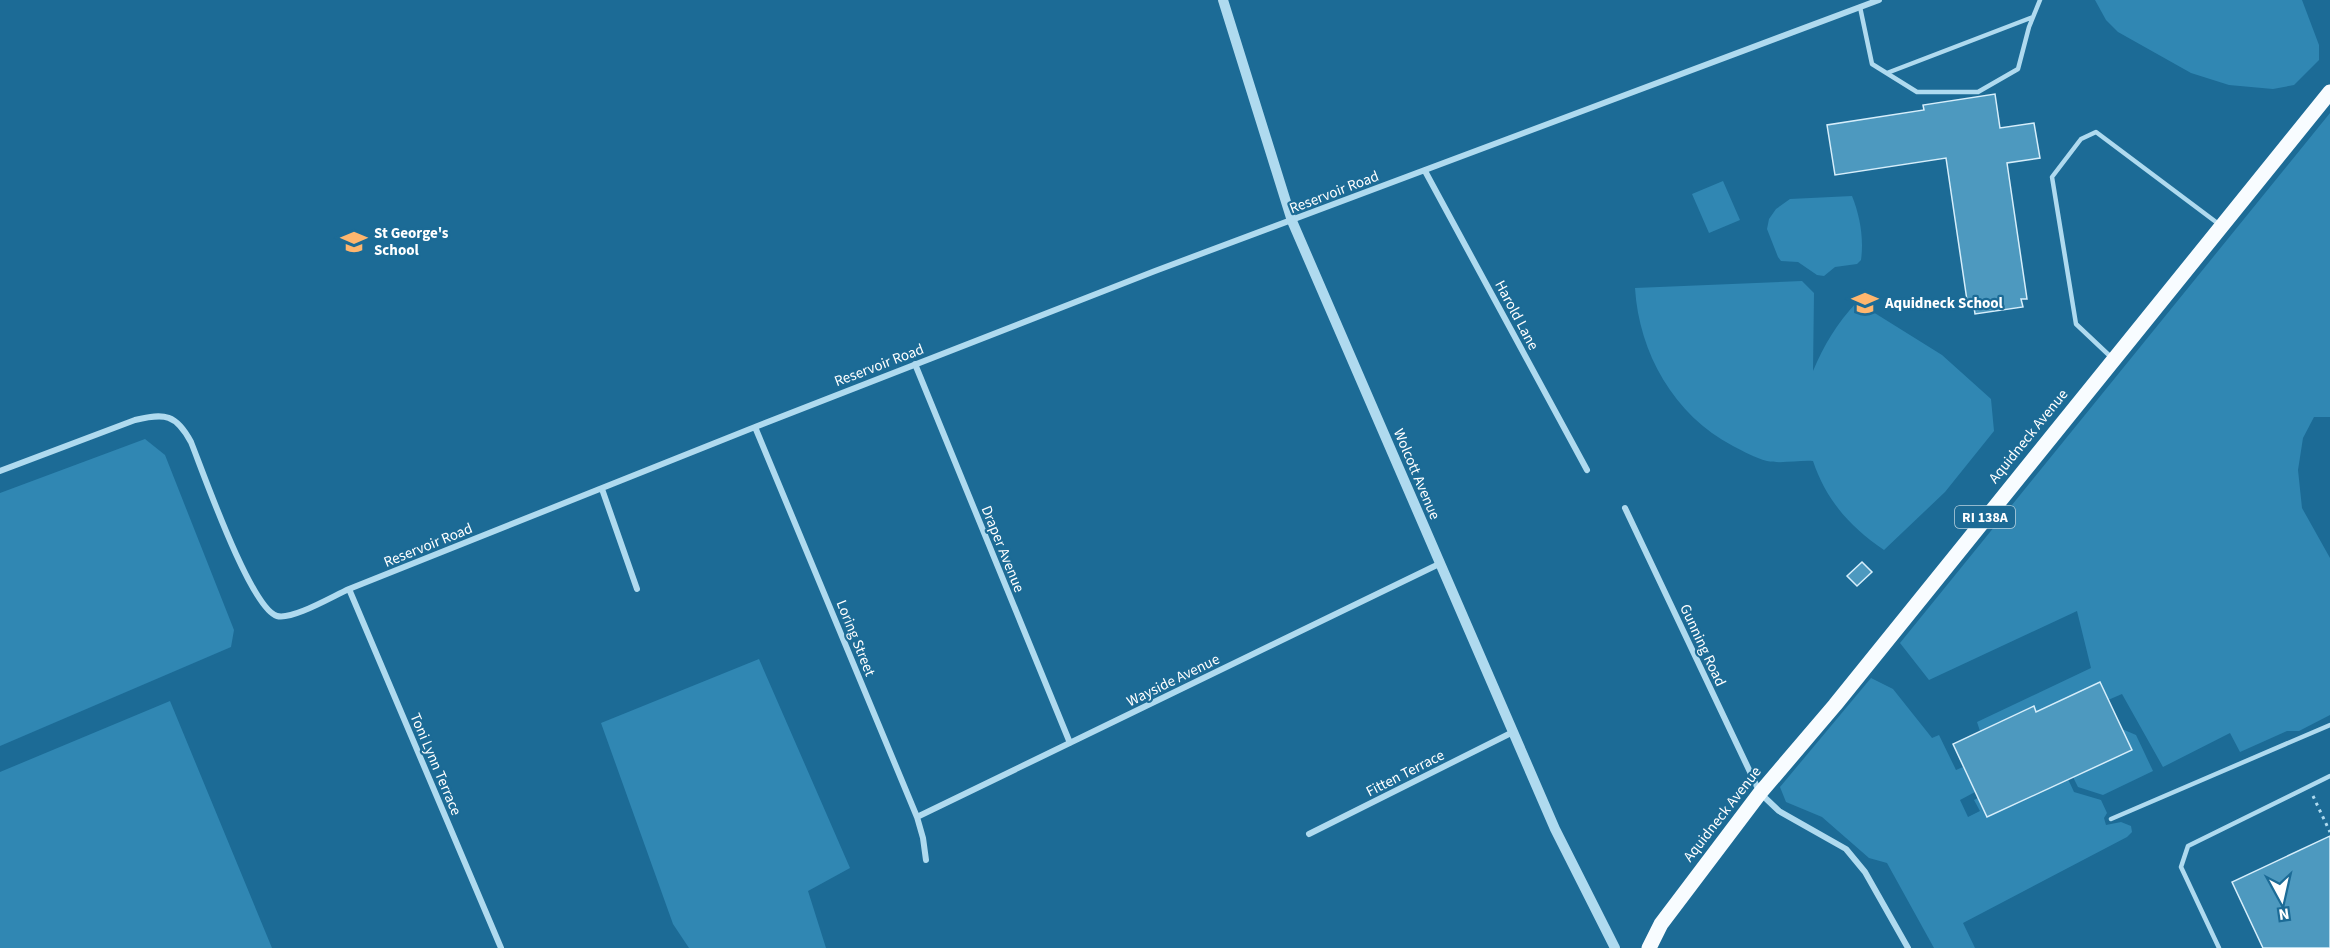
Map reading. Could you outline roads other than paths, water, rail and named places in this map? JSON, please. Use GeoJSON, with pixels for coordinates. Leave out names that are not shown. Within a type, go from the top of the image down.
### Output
{"type":"FeatureCollection","features":[{"type":"Feature","properties":{"kind":"main road","name":"Aquidneck Avenue"},"geometry":{"type":"LineString","coordinates":[[1648,948],[1661,924],[1760,793],[1835,705],[2330,92]]}},
{"type":"Feature","properties":{"kind":"street","name":"Wolcott Avenue"},"geometry":{"type":"LineString","coordinates":[[1223,0],[1292,221],[1555,829],[1615,948]]}},
{"type":"Feature","properties":{"kind":"street","name":"Reservoir Road"},"geometry":{"type":"LineString","coordinates":[[0,471],[135,420],[154,415],[167,416],[179,423],[187,434],[253,590],[269,612],[275,616],[287,617],[349,589],[915,364],[1155,271],[1878,0]]}},
{"type":"Feature","properties":{"kind":"street","name":"Harold Lane"},"geometry":{"type":"LineString","coordinates":[[1425,171],[1587,470]]}},
{"type":"Feature","properties":{"kind":"street","name":"Draper Avenue"},"geometry":{"type":"LineString","coordinates":[[915,364],[1070,743]]}},
{"type":"Feature","properties":{"kind":"street","name":"Loring Street"},"geometry":{"type":"LineString","coordinates":[[755,427],[917,817],[926,860]]}},
{"type":"Feature","properties":{"kind":"street"},"geometry":{"type":"LineString","coordinates":[[602,489],[637,589]]}},
{"type":"Feature","properties":{"kind":"street","name":"Gunning Road"},"geometry":{"type":"LineString","coordinates":[[1625,508],[1760,793]]}},
{"type":"Feature","properties":{"kind":"street","name":"Wayside Avenue"},"geometry":{"type":"LineString","coordinates":[[917,817],[1439,564]]}},
{"type":"Feature","properties":{"kind":"street","name":"Toni Lynn Terrace"},"geometry":{"type":"LineString","coordinates":[[349,589],[501,948]]}},
{"type":"Feature","properties":{"kind":"street","name":"Fitten Terrace"},"geometry":{"type":"LineString","coordinates":[[1309,834],[1513,732]]}},
{"type":"Feature","properties":{"kind":"street"},"geometry":{"type":"LineString","coordinates":[[1760,793],[1779,811],[1846,849],[1865,872],[1908,948]]}},
{"type":"Feature","properties":{"kind":"lane"},"geometry":{"type":"LineString","coordinates":[[1860,7],[1872,64],[1917,92],[1978,92],[2018,69],[2040,0]]}},
{"type":"Feature","properties":{"kind":"lane"},"geometry":{"type":"LineString","coordinates":[[1887,73],[2033,17]]}},
{"type":"Feature","properties":{"kind":"lane"},"geometry":{"type":"LineString","coordinates":[[2113,360],[2076,324],[2052,177],[2081,139],[2096,132],[2222,226]]}},
{"type":"Feature","properties":{"kind":"lane"},"geometry":{"type":"LineString","coordinates":[[2110,819],[2330,725]]}},
{"type":"Feature","properties":{"kind":"lane"},"geometry":{"type":"LineString","coordinates":[[2219,948],[2181,867],[2188,846],[2330,776]]}},
{"type":"Feature","properties":{"kind":"place","name":"St George's School"},"geometry":{"type":"Point","coordinates":[354,242]}},
{"type":"Feature","properties":{"kind":"place","name":"Aquidneck School"},"geometry":{"type":"Point","coordinates":[1865,303]}}]}
